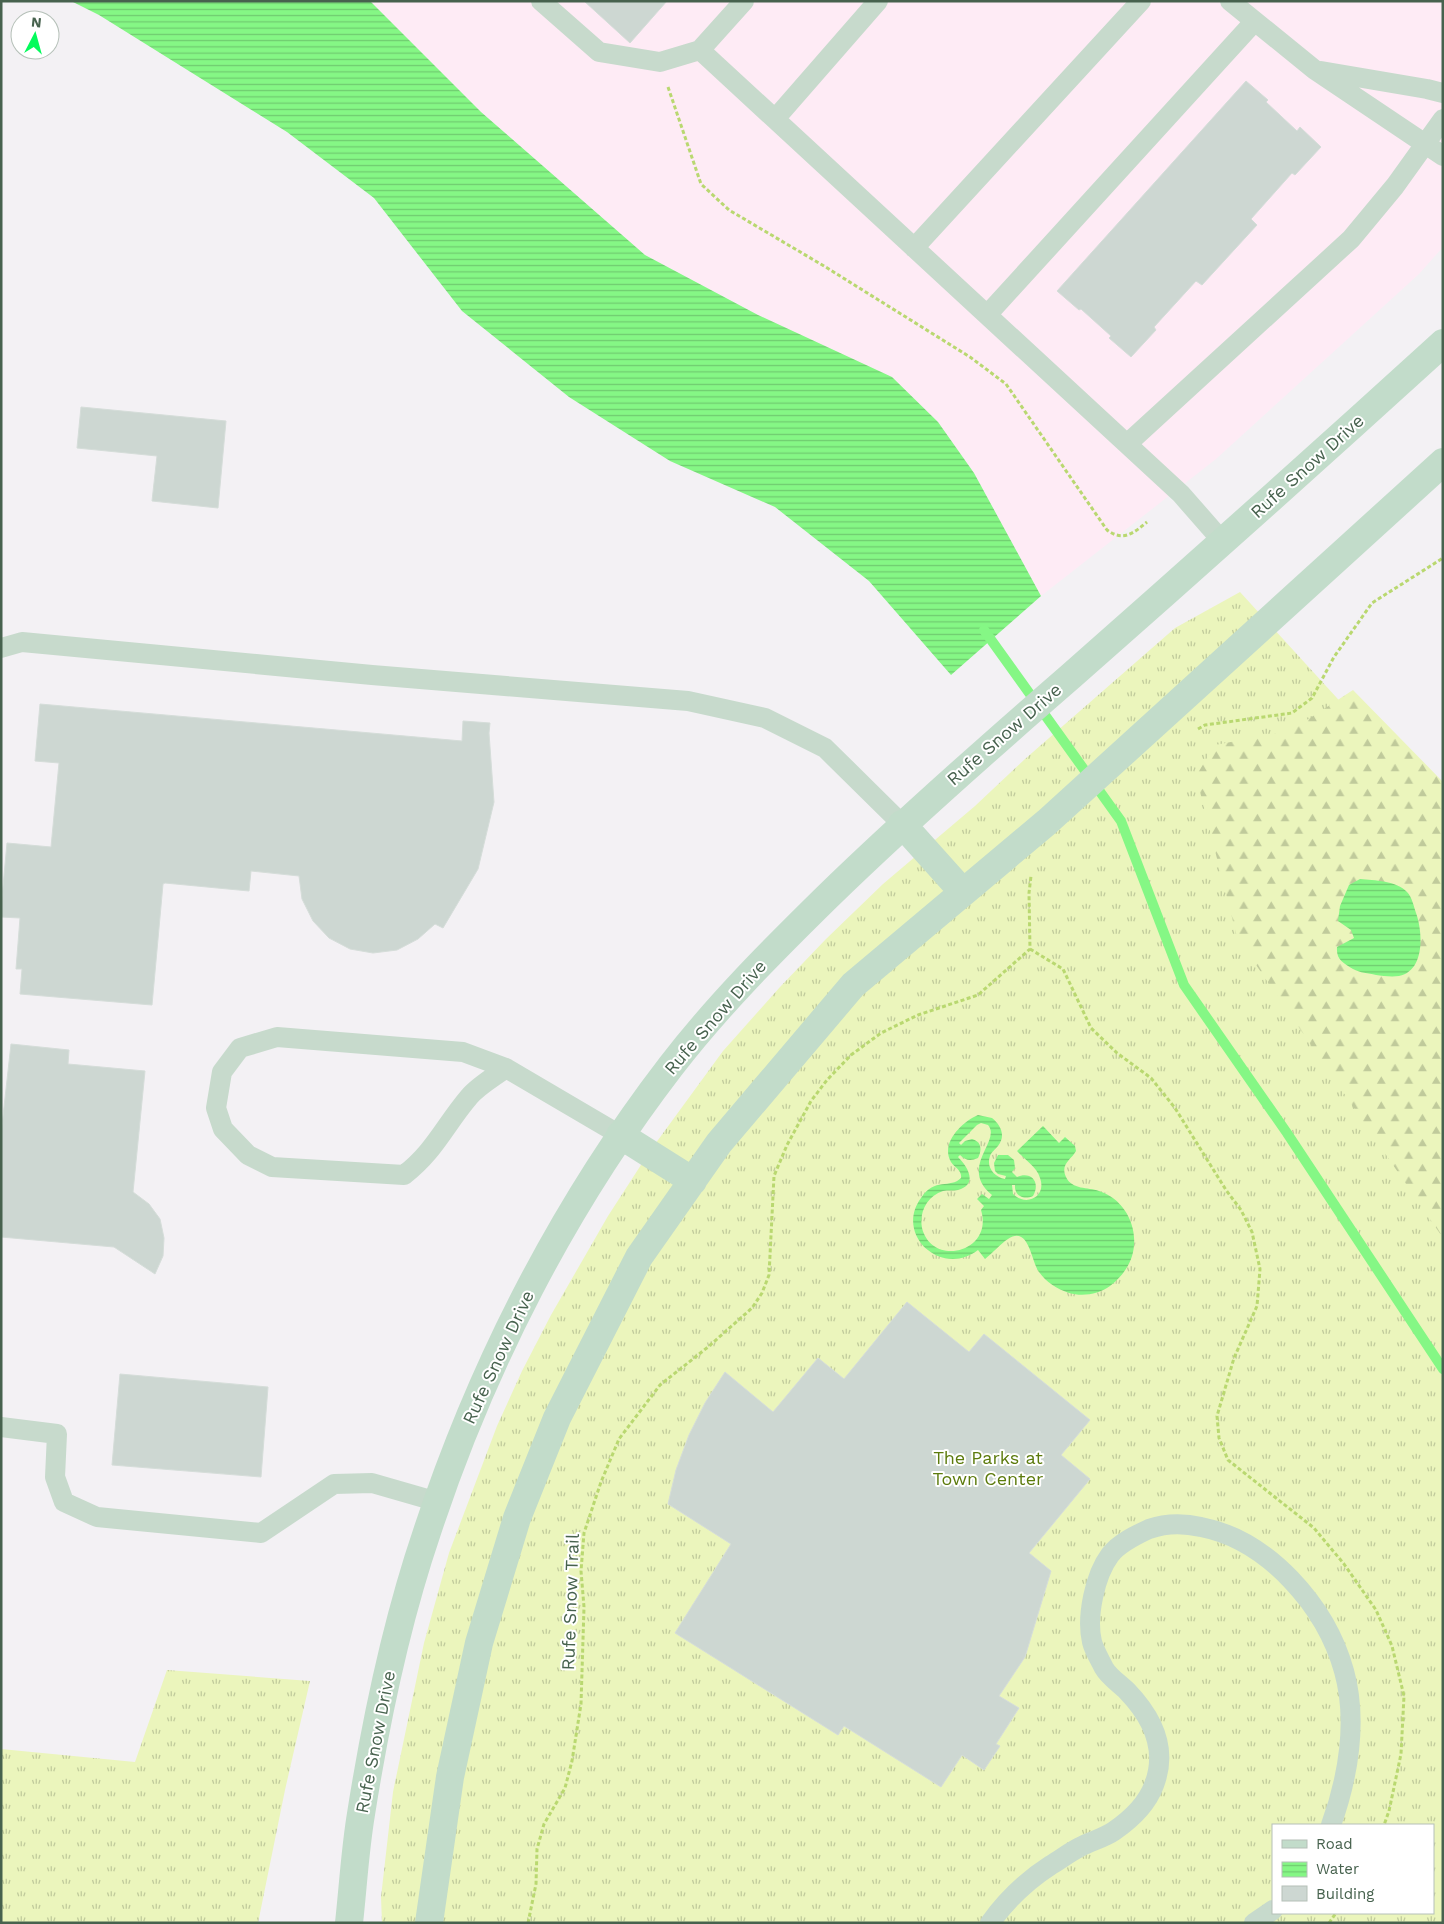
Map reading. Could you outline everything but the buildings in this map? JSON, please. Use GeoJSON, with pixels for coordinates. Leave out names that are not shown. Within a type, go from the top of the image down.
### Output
{"type":"FeatureCollection","features":[{"type":"Feature","properties":{"kind":"main road","name":"Rufe Snow Drive"},"geometry":{"type":"LineString","coordinates":[[349,1923],[360,1819],[378,1717],[400,1624],[426,1534],[459,1442],[486,1377],[527,1293],[567,1221],[620,1135],[672,1064],[718,1009],[772,951],[902,824],[1223,542],[1443,343]]}},
{"type":"Feature","properties":{"kind":"main road"},"geometry":{"type":"LineString","coordinates":[[429,1923],[450,1777],[458,1739],[479,1643],[517,1518],[557,1418],[639,1258],[719,1143],[853,985],[962,891],[1047,822],[1443,462]]}},
{"type":"Feature","properties":{"kind":"main road"},"geometry":{"type":"LineString","coordinates":[[902,824],[962,891]]}},
{"type":"Feature","properties":{"kind":"main road"},"geometry":{"type":"LineString","coordinates":[[620,1135],[693,1182]]}},
{"type":"Feature","properties":{"kind":"lane"},"geometry":{"type":"LineString","coordinates":[[541,1],[599,52],[660,62],[700,50],[744,1]]}},
{"type":"Feature","properties":{"kind":"lane"},"geometry":{"type":"LineString","coordinates":[[775,119],[878,1]]}},
{"type":"Feature","properties":{"kind":"lane"},"geometry":{"type":"LineString","coordinates":[[914,248],[1141,1]]}},
{"type":"Feature","properties":{"kind":"lane"},"geometry":{"type":"LineString","coordinates":[[1230,1],[1314,70],[1443,156]]}},
{"type":"Feature","properties":{"kind":"lane"},"geometry":{"type":"LineString","coordinates":[[987,316],[1254,22]]}},
{"type":"Feature","properties":{"kind":"lane"},"geometry":{"type":"LineString","coordinates":[[700,50],[1181,494],[1223,542]]}},
{"type":"Feature","properties":{"kind":"lane"},"geometry":{"type":"LineString","coordinates":[[1314,70],[1443,93]]}},
{"type":"Feature","properties":{"kind":"lane"},"geometry":{"type":"LineString","coordinates":[[1127,444],[1351,239],[1396,186],[1443,119]]}},
{"type":"Feature","properties":{"kind":"lane"},"geometry":{"type":"LineString","coordinates":[[1,648],[22,642],[372,675],[688,701],[765,718],[825,748],[902,824]]}},
{"type":"Feature","properties":{"kind":"lane"},"geometry":{"type":"LineString","coordinates":[[506,1068],[470,1095],[440,1139],[420,1163],[404,1175],[272,1167],[248,1155],[223,1129],[216,1108],[222,1072],[240,1048],[277,1037],[463,1052],[506,1068],[620,1135]]}},
{"type":"Feature","properties":{"kind":"lane"},"geometry":{"type":"LineString","coordinates":[[1,1427],[57,1434],[55,1477],[64,1502],[98,1517],[261,1533],[334,1484],[372,1483],[438,1502]]}},
{"type":"Feature","properties":{"kind":"lane"},"geometry":{"type":"LineString","coordinates":[[990,1923],[1021,1886],[1080,1847],[1113,1832],[1139,1810],[1154,1786],[1161,1756],[1158,1739],[1142,1707],[1105,1670],[1092,1642],[1091,1608],[1096,1581],[1110,1554],[1135,1536],[1158,1526],[1186,1524],[1216,1530],[1250,1545],[1277,1565],[1316,1610],[1333,1639],[1344,1671],[1350,1700],[1345,1776],[1331,1824]]}},
{"type":"Feature","properties":{"kind":"lane"},"geometry":{"type":"LineString","coordinates":[[1254,1923],[1272,1911]]}},
{"type":"Feature","properties":{"kind":"path"},"geometry":{"type":"LineString","coordinates":[[660,62],[701,184],[729,210],[857,286],[970,358],[1006,384],[1107,530],[1118,536],[1131,535],[1147,522]]}},
{"type":"Feature","properties":{"kind":"path"},"geometry":{"type":"LineString","coordinates":[[1197,730],[1205,725],[1292,713],[1312,698],[1334,657],[1372,603],[1443,558]]}},
{"type":"Feature","properties":{"kind":"path"},"geometry":{"type":"LineString","coordinates":[[1032,874],[1029,893],[1030,949],[1063,969],[1091,1028],[1117,1054],[1151,1078],[1157,1085],[1175,1108],[1226,1190],[1241,1210],[1252,1232],[1260,1270],[1257,1306],[1234,1358],[1217,1416],[1219,1438],[1228,1460],[1314,1528],[1344,1564],[1376,1610],[1392,1646],[1404,1696],[1401,1754],[1389,1812],[1384,1824]]}},
{"type":"Feature","properties":{"kind":"path","name":"Rufe Snow Trail"},"geometry":{"type":"LineString","coordinates":[[528,1923],[536,1884],[537,1849],[544,1824],[565,1788],[572,1761],[580,1704],[584,1607],[582,1571],[584,1533],[601,1482],[619,1438],[660,1385],[708,1347],[752,1308],[762,1293],[769,1275],[774,1176],[791,1138],[811,1101],[827,1080],[850,1055],[880,1032],[918,1015],[978,995],[1030,949]]}},
{"type":"Feature","properties":{"kind":"shaded area"},"geometry":{"type":"Polygon","coordinates":[[[370,1],[1443,1],[1443,247],[1419,274],[1216,459],[1041,596],[974,473],[758,315],[645,255],[481,112],[370,1]]]}},
{"type":"Feature","properties":{"kind":"green space","name":"The Parks at Town Center"},"geometry":{"type":"Polygon","coordinates":[[[1240,592],[1443,814],[1443,1923],[382,1923],[381,1897],[393,1792],[424,1643],[449,1553],[497,1426],[522,1371],[551,1315],[608,1216],[650,1151],[723,1051],[826,939],[883,884],[975,806],[1025,759],[1175,628],[1240,592]]]}},
{"type":"Feature","properties":{"kind":"green space"},"geometry":{"type":"Polygon","coordinates":[[[1353,690],[1443,782],[1443,1238],[1237,937],[1196,776],[1215,745],[1290,731],[1353,690]]]}},
{"type":"Feature","properties":{"kind":"green space"},"geometry":{"type":"Polygon","coordinates":[[[167,1670],[310,1681],[285,1790],[258,1923],[1,1923],[1,1749],[135,1762],[167,1670]]]}},
{"type":"Feature","properties":{"kind":"water"},"geometry":{"type":"Polygon","coordinates":[[[71,1],[370,1],[481,112],[645,255],[758,315],[892,377],[938,422],[974,473],[1041,596],[951,675],[869,581],[775,507],[670,461],[569,397],[462,311],[374,198],[287,132],[99,15],[71,1]]]}},
{"type":"Feature","properties":{"kind":"water"},"geometry":{"type":"Polygon","coordinates":[[[1360,879],[1397,885],[1407,892],[1413,902],[1421,940],[1418,959],[1414,967],[1407,973],[1399,976],[1381,976],[1364,973],[1343,963],[1339,958],[1337,947],[1354,938],[1351,930],[1338,921],[1340,906],[1349,885],[1360,879]]]}},
{"type":"Feature","properties":{"kind":"water"},"geometry":{"type":"Polygon","coordinates":[[[978,1115],[992,1118],[1000,1127],[1002,1138],[989,1160],[990,1168],[994,1174],[1005,1179],[1006,1176],[995,1171],[994,1163],[998,1155],[1008,1155],[1014,1160],[1015,1168],[1012,1172],[1017,1177],[1027,1175],[1035,1182],[1035,1191],[1033,1196],[1030,1197],[1020,1196],[1016,1192],[1015,1185],[1012,1185],[1013,1194],[1024,1200],[1029,1200],[1038,1195],[1041,1190],[1040,1178],[1036,1170],[1017,1151],[1043,1126],[1059,1143],[1065,1137],[1075,1146],[1076,1151],[1065,1165],[1066,1177],[1076,1186],[1099,1191],[1114,1199],[1126,1212],[1133,1228],[1134,1245],[1132,1257],[1123,1273],[1115,1282],[1106,1289],[1091,1294],[1080,1295],[1060,1289],[1048,1282],[1039,1272],[1025,1240],[1021,1237],[1015,1236],[1008,1239],[985,1259],[978,1250],[964,1257],[950,1259],[937,1256],[926,1248],[918,1238],[913,1226],[914,1212],[926,1192],[937,1185],[952,1183],[961,1178],[959,1171],[951,1162],[948,1148],[954,1134],[978,1115]],[[981,1123],[977,1125],[959,1143],[961,1145],[965,1141],[972,1139],[978,1142],[980,1147],[978,1158],[969,1160],[960,1155],[958,1157],[965,1165],[969,1175],[968,1184],[958,1190],[937,1193],[925,1205],[921,1222],[922,1228],[928,1240],[937,1248],[948,1251],[960,1250],[971,1245],[979,1236],[983,1224],[981,1210],[984,1206],[977,1199],[982,1194],[989,1199],[992,1195],[983,1185],[979,1174],[979,1165],[990,1139],[991,1131],[988,1125],[981,1123]]]}},
{"type":"Feature","properties":{"kind":"waterway"},"geometry":{"type":"LineString","coordinates":[[984,630],[1121,821],[1184,985],[1287,1133],[1443,1369]]}}]}
